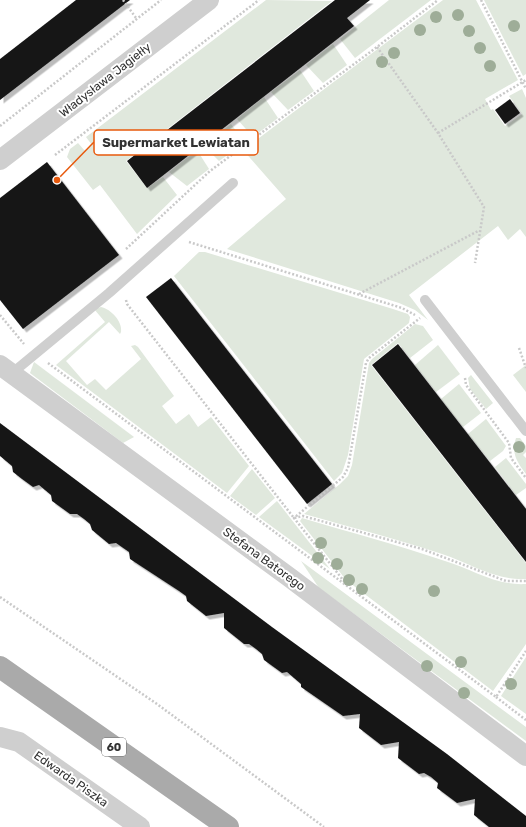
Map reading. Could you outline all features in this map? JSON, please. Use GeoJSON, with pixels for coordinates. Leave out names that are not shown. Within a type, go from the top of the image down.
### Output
{"type":"FeatureCollection","features":[{"type":"Feature","properties":{"kind":"main road","name":"60"},"geometry":{"type":"LineString","coordinates":[[0,667],[228,827]]}},
{"type":"Feature","properties":{"kind":"street","name":"Władysława Jagiełły"},"geometry":{"type":"LineString","coordinates":[[0,160],[209,0]]}},
{"type":"Feature","properties":{"kind":"street","name":"Stefana Batorego"},"geometry":{"type":"LineString","coordinates":[[5,370],[283,572],[526,756]]}},
{"type":"Feature","properties":{"kind":"street","name":"Edwarda Piszka"},"geometry":{"type":"LineString","coordinates":[[0,736],[19,742],[140,827]]}},
{"type":"Feature","properties":{"kind":"lane"},"geometry":{"type":"LineString","coordinates":[[5,370],[35,354],[109,293],[233,183]]}},
{"type":"Feature","properties":{"kind":"lane"},"geometry":{"type":"LineString","coordinates":[[425,300],[526,431]]}},
{"type":"Feature","properties":{"kind":"path"},"geometry":{"type":"LineString","coordinates":[[123,0],[136,18]]}},
{"type":"Feature","properties":{"kind":"path"},"geometry":{"type":"LineString","coordinates":[[0,126],[136,18],[161,0]]}},
{"type":"Feature","properties":{"kind":"path"},"geometry":{"type":"LineString","coordinates":[[55,155],[259,0]]}},
{"type":"Feature","properties":{"kind":"path"},"geometry":{"type":"LineString","coordinates":[[126,248],[210,171],[438,0]]}},
{"type":"Feature","properties":{"kind":"path"},"geometry":{"type":"LineString","coordinates":[[481,0],[526,89]]}},
{"type":"Feature","properties":{"kind":"path"},"geometry":{"type":"LineString","coordinates":[[377,47],[438,133],[484,207],[475,263]]}},
{"type":"Feature","properties":{"kind":"path"},"geometry":{"type":"LineString","coordinates":[[438,133],[526,80]]}},
{"type":"Feature","properties":{"kind":"path"},"geometry":{"type":"LineString","coordinates":[[359,295],[479,231]]}},
{"type":"Feature","properties":{"kind":"path"},"geometry":{"type":"LineString","coordinates":[[173,237],[402,308],[420,317],[425,324]]}},
{"type":"Feature","properties":{"kind":"path"},"geometry":{"type":"LineString","coordinates":[[126,298],[127,304],[350,589]]}},
{"type":"Feature","properties":{"kind":"path"},"geometry":{"type":"LineString","coordinates":[[0,315],[20,340],[35,354],[526,720]]}},
{"type":"Feature","properties":{"kind":"path"},"geometry":{"type":"LineString","coordinates":[[294,518],[343,477],[348,468],[366,363],[369,358],[420,317]]}},
{"type":"Feature","properties":{"kind":"path"},"geometry":{"type":"LineString","coordinates":[[519,348],[526,368]]}},
{"type":"Feature","properties":{"kind":"path"},"geometry":{"type":"LineString","coordinates":[[465,373],[466,385],[509,443],[511,458],[526,478]]}},
{"type":"Feature","properties":{"kind":"path"},"geometry":{"type":"LineString","coordinates":[[294,518],[303,516],[422,549],[506,581],[526,581]]}},
{"type":"Feature","properties":{"kind":"path"},"geometry":{"type":"LineString","coordinates":[[0,597],[157,704],[324,827]]}},
{"type":"Feature","properties":{"kind":"path"},"geometry":{"type":"LineString","coordinates":[[496,697],[526,651]]}},
{"type":"Feature","properties":{"kind":"shaded area"},"geometry":{"type":"Polygon","coordinates":[[[266,0],[332,1],[126,161],[147,188],[163,177],[177,195],[137,234],[100,185],[93,190],[67,157],[70,149],[78,143],[85,151],[92,145],[86,137],[266,0]]]}},
{"type":"Feature","properties":{"kind":"shaded area"},"geometry":{"type":"Polygon","coordinates":[[[389,0],[431,0],[355,58],[340,39],[389,0]]]}},
{"type":"Feature","properties":{"kind":"shaded area"},"geometry":{"type":"Polygon","coordinates":[[[443,0],[476,0],[518,80],[485,99],[491,110],[493,109],[505,126],[522,114],[509,96],[522,89],[526,98],[526,237],[520,229],[508,240],[498,226],[409,295],[428,320],[415,310],[399,303],[227,249],[286,199],[243,150],[443,0]]]}},
{"type":"Feature","properties":{"kind":"shaded area"},"geometry":{"type":"Polygon","coordinates":[[[484,0],[526,0],[526,74],[523,76],[484,0]]]}},
{"type":"Feature","properties":{"kind":"shaded area"},"geometry":{"type":"Polygon","coordinates":[[[333,44],[347,65],[323,83],[306,65],[333,44]]]}},
{"type":"Feature","properties":{"kind":"shaded area"},"geometry":{"type":"Polygon","coordinates":[[[300,70],[314,91],[288,110],[271,92],[300,70]]]}},
{"type":"Feature","properties":{"kind":"shaded area"},"geometry":{"type":"Polygon","coordinates":[[[264,97],[278,118],[253,137],[237,119],[264,97]]]}},
{"type":"Feature","properties":{"kind":"shaded area"},"geometry":{"type":"Polygon","coordinates":[[[231,124],[245,143],[219,161],[203,145],[231,124]]]}},
{"type":"Feature","properties":{"kind":"shaded area"},"geometry":{"type":"Polygon","coordinates":[[[197,150],[209,169],[187,186],[169,172],[197,150]]]}},
{"type":"Feature","properties":{"kind":"shaded area"},"geometry":{"type":"Polygon","coordinates":[[[199,252],[205,252],[393,309],[408,314],[410,317],[409,323],[364,359],[348,455],[342,473],[334,481],[174,276],[199,252]]]}},
{"type":"Feature","properties":{"kind":"shaded area"},"geometry":{"type":"Polygon","coordinates":[[[101,307],[109,310],[116,316],[121,328],[120,334],[109,322],[66,361],[87,385],[95,379],[106,390],[141,359],[131,346],[135,345],[138,347],[174,396],[162,406],[176,424],[189,414],[198,427],[211,417],[249,466],[227,493],[56,365],[105,322],[94,309],[101,307]]]}},
{"type":"Feature","properties":{"kind":"shaded area"},"geometry":{"type":"Polygon","coordinates":[[[415,324],[423,326],[433,340],[410,358],[398,343],[371,365],[526,563],[526,579],[515,579],[493,574],[452,558],[391,538],[304,514],[348,476],[352,465],[369,363],[415,324]]]}},
{"type":"Feature","properties":{"kind":"shaded area"},"geometry":{"type":"Polygon","coordinates":[[[438,345],[460,374],[436,392],[415,365],[438,345]]]}},
{"type":"Feature","properties":{"kind":"shaded area"},"geometry":{"type":"Polygon","coordinates":[[[34,362],[134,437],[123,443],[30,373],[34,362]]]}},
{"type":"Feature","properties":{"kind":"shaded area"},"geometry":{"type":"Polygon","coordinates":[[[526,365],[526,392],[513,375],[526,365]]]}},
{"type":"Feature","properties":{"kind":"shaded area"},"geometry":{"type":"Polygon","coordinates":[[[471,375],[493,403],[486,409],[470,389],[468,378],[471,375]]]}},
{"type":"Feature","properties":{"kind":"shaded area"},"geometry":{"type":"Polygon","coordinates":[[[459,384],[481,413],[463,427],[441,399],[459,384]]]}},
{"type":"Feature","properties":{"kind":"shaded area"},"geometry":{"type":"Polygon","coordinates":[[[486,419],[506,446],[503,451],[490,461],[468,434],[486,419]]]}},
{"type":"Feature","properties":{"kind":"shaded area"},"geometry":{"type":"Polygon","coordinates":[[[516,438],[520,438],[526,446],[526,452],[523,455],[526,458],[526,474],[516,457],[514,448],[516,438]]]}},
{"type":"Feature","properties":{"kind":"shaded area"},"geometry":{"type":"Polygon","coordinates":[[[506,458],[526,484],[526,488],[516,495],[495,467],[506,458]]]}},
{"type":"Feature","properties":{"kind":"shaded area"},"geometry":{"type":"Polygon","coordinates":[[[252,469],[275,498],[256,515],[230,496],[252,469]]]}},
{"type":"Feature","properties":{"kind":"shaded area"},"geometry":{"type":"Polygon","coordinates":[[[277,501],[330,569],[259,517],[277,501]]]}},
{"type":"Feature","properties":{"kind":"shaded area"},"geometry":{"type":"Polygon","coordinates":[[[302,518],[455,564],[494,580],[515,584],[526,584],[526,644],[493,691],[346,580],[300,521],[302,518]]]}},
{"type":"Feature","properties":{"kind":"shaded area"},"geometry":{"type":"Polygon","coordinates":[[[301,561],[526,727],[526,741],[319,588],[301,561]]]}},
{"type":"Feature","properties":{"kind":"shaded area"},"geometry":{"type":"Polygon","coordinates":[[[526,657],[526,714],[501,696],[526,657]]]}},
{"type":"Feature","properties":{"kind":"building"},"geometry":{"type":"Polygon","coordinates":[[[76,0],[130,0],[0,100],[0,59],[76,0]]]}},
{"type":"Feature","properties":{"kind":"building"},"geometry":{"type":"Polygon","coordinates":[[[335,0],[370,0],[347,18],[354,26],[147,188],[127,161],[335,0]]]}},
{"type":"Feature","properties":{"kind":"building"},"geometry":{"type":"Polygon","coordinates":[[[510,99],[520,113],[505,124],[495,110],[510,99]]]}},
{"type":"Feature","properties":{"kind":"building"},"geometry":{"type":"Polygon","coordinates":[[[47,162],[119,255],[23,329],[0,300],[0,198],[47,162]]]}},
{"type":"Feature","properties":{"kind":"building"},"geometry":{"type":"Polygon","coordinates":[[[171,278],[332,484],[307,504],[146,297],[171,278]]]}},
{"type":"Feature","properties":{"kind":"building"},"geometry":{"type":"Polygon","coordinates":[[[398,344],[526,509],[526,562],[372,365],[398,344]]]}},
{"type":"Feature","properties":{"kind":"building"},"geometry":{"type":"Polygon","coordinates":[[[0,423],[272,627],[447,754],[526,816],[526,827],[489,827],[474,815],[475,799],[457,803],[437,788],[438,783],[431,777],[424,773],[419,774],[398,758],[399,742],[381,745],[359,728],[360,714],[343,716],[301,687],[301,684],[287,672],[282,673],[264,660],[262,654],[256,649],[249,644],[244,644],[224,628],[224,613],[206,616],[187,601],[186,596],[130,559],[129,552],[116,543],[109,544],[92,530],[90,524],[84,519],[77,514],[70,514],[52,501],[51,495],[39,485],[33,487],[22,479],[13,472],[12,466],[0,456],[0,423]]]}},
{"type":"Feature","properties":{"kind":"place","name":"Supermarket Lewiatan"},"geometry":{"type":"Point","coordinates":[57,180]}}]}
